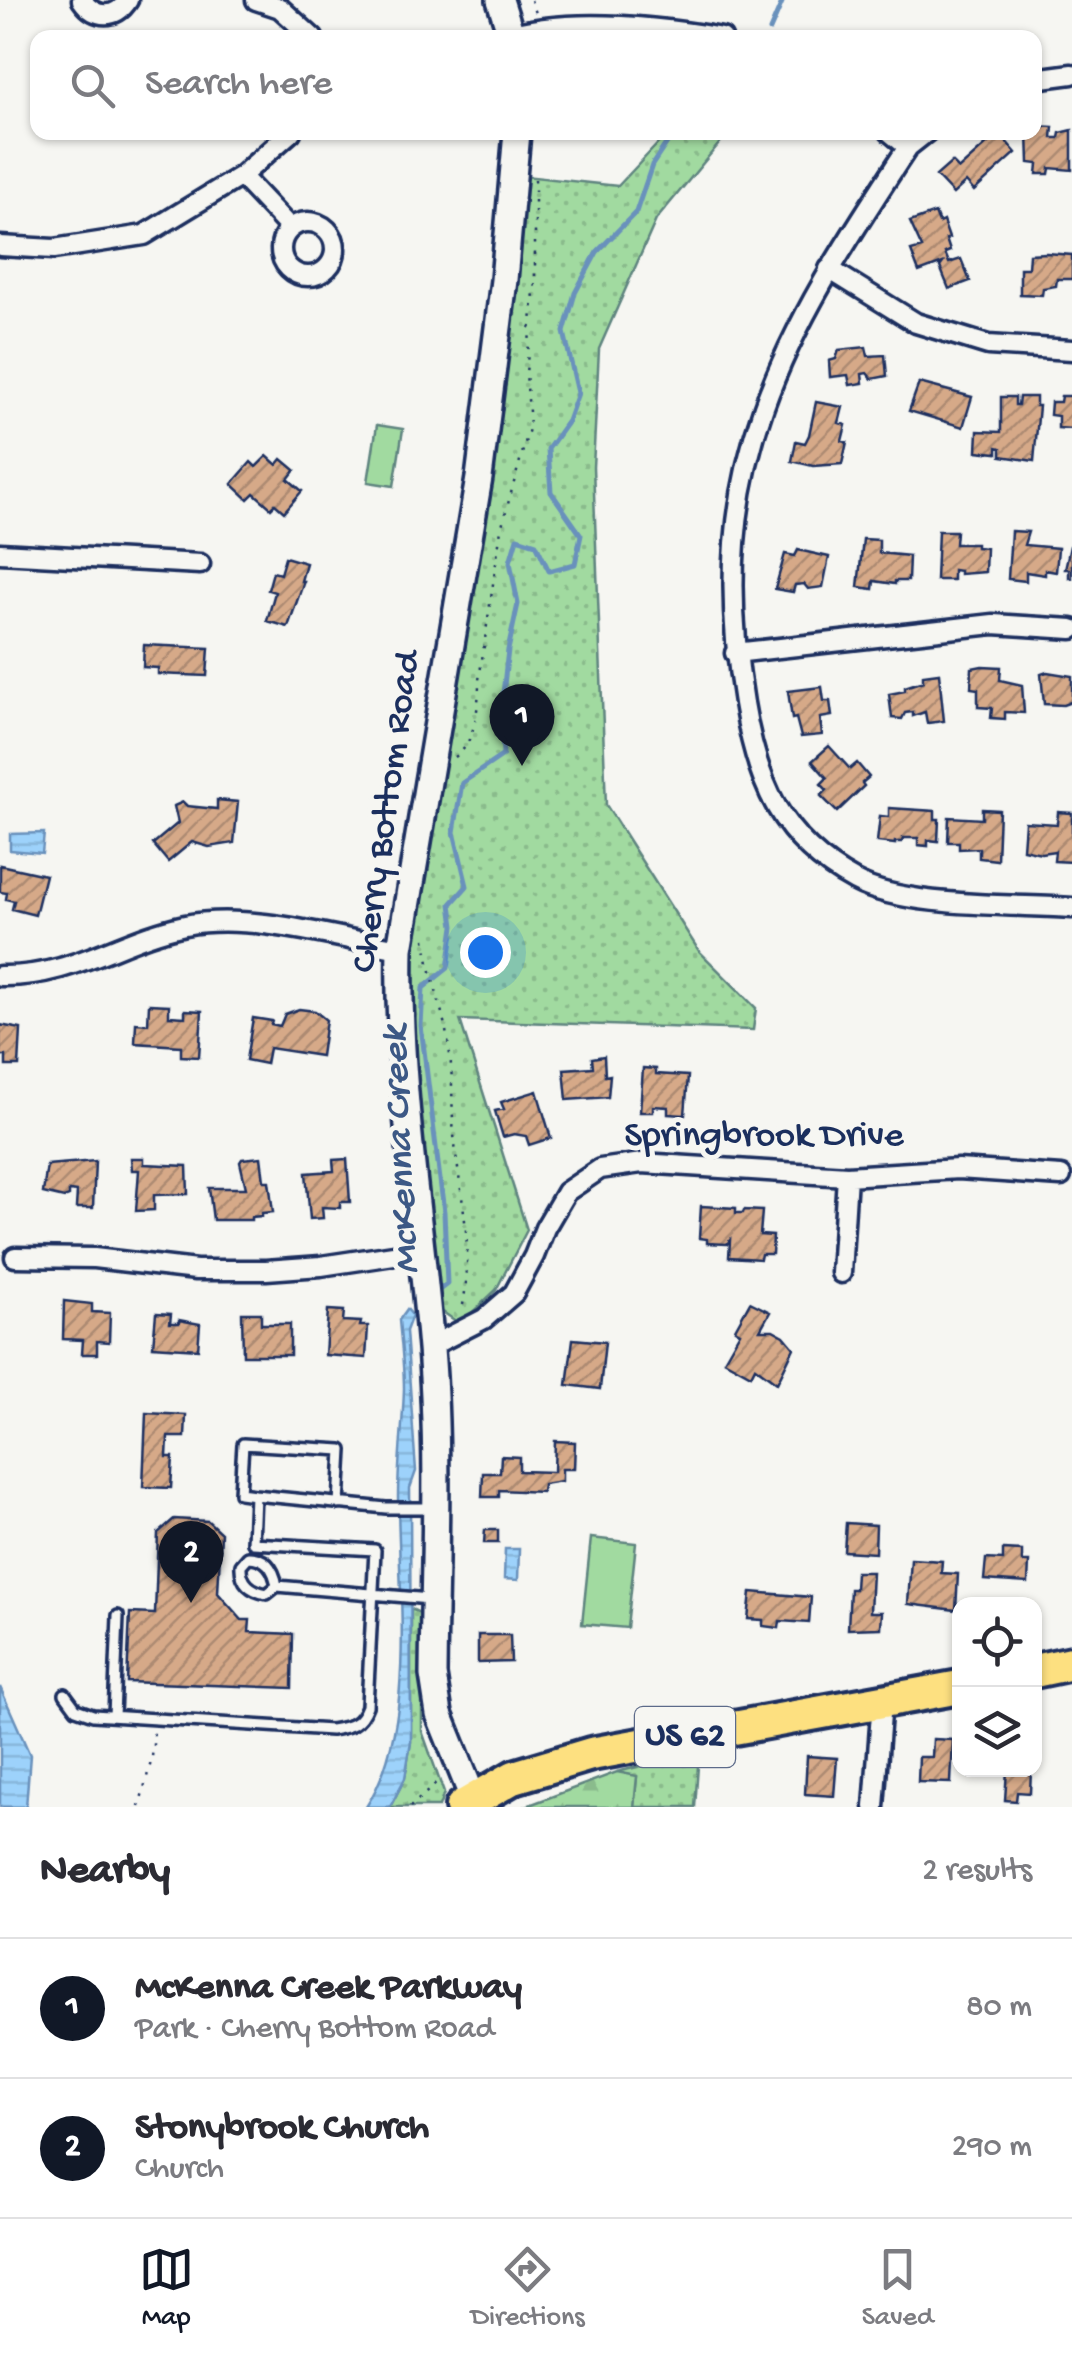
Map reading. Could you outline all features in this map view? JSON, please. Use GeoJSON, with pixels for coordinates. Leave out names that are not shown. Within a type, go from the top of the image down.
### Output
{"type":"FeatureCollection","features":[{"type":"Feature","properties":{"kind":"highway"},"geometry":{"type":"LineString","coordinates":[[1042,1669],[1072,1663]]}},
{"type":"Feature","properties":{"kind":"highway","name":"US 62"},"geometry":{"type":"LineString","coordinates":[[468,1802],[514,1777],[591,1754],[952,1688]]}},
{"type":"Feature","properties":{"kind":"main road"},"geometry":{"type":"LineString","coordinates":[[500,0],[508,30]]}},
{"type":"Feature","properties":{"kind":"main road","name":"Cherry Bottom Road"},"geometry":{"type":"LineString","coordinates":[[468,1802],[439,1714],[433,1675],[427,1599],[430,1335],[400,1044],[400,949],[478,478],[504,280],[515,140]]}},
{"type":"Feature","properties":{"kind":"street"},"geometry":{"type":"LineString","coordinates":[[82,0],[97,14],[106,15],[117,12],[128,0]]}},
{"type":"Feature","properties":{"kind":"street"},"geometry":{"type":"LineString","coordinates":[[256,0],[280,8],[304,30]]}},
{"type":"Feature","properties":{"kind":"street"},"geometry":{"type":"LineString","coordinates":[[548,30],[635,30]]}},
{"type":"Feature","properties":{"kind":"street"},"geometry":{"type":"LineString","coordinates":[[1042,79],[1072,74]]}},
{"type":"Feature","properties":{"kind":"street"},"geometry":{"type":"LineString","coordinates":[[0,246],[54,249],[144,235],[241,176],[282,140]]}},
{"type":"Feature","properties":{"kind":"street"},"geometry":{"type":"LineString","coordinates":[[900,140],[908,147]]}},
{"type":"Feature","properties":{"kind":"street"},"geometry":{"type":"LineString","coordinates":[[917,140],[908,147],[830,269],[778,367],[757,418],[743,476],[731,584],[735,653],[748,730],[761,778],[776,810],[799,841],[858,883],[890,893],[1072,908]]}},
{"type":"Feature","properties":{"kind":"street"},"geometry":{"type":"LineString","coordinates":[[241,176],[290,228]]}},
{"type":"Feature","properties":{"kind":"street"},"geometry":{"type":"LineString","coordinates":[[830,269],[916,323],[988,345],[1072,350]]}},
{"type":"Feature","properties":{"kind":"street"},"geometry":{"type":"LineString","coordinates":[[0,553],[200,564]]}},
{"type":"Feature","properties":{"kind":"street"},"geometry":{"type":"LineString","coordinates":[[735,653],[993,624],[1072,628]]}},
{"type":"Feature","properties":{"kind":"street"},"geometry":{"type":"LineString","coordinates":[[0,976],[24,977],[63,970],[190,924],[243,923],[400,949]]}},
{"type":"Feature","properties":{"kind":"street","name":"Springbrook Drive"},"geometry":{"type":"LineString","coordinates":[[430,1335],[484,1319],[514,1292],[566,1192],[600,1168],[642,1163],[848,1176],[958,1169],[1061,1176]]}},
{"type":"Feature","properties":{"kind":"street"},"geometry":{"type":"LineString","coordinates":[[841,1273],[848,1176]]}},
{"type":"Feature","properties":{"kind":"street"},"geometry":{"type":"LineString","coordinates":[[15,1256],[110,1260],[196,1270],[266,1270],[321,1266],[420,1250]]}},
{"type":"Feature","properties":{"kind":"street"},"geometry":{"type":"LineString","coordinates":[[874,1807],[882,1700]]}},
{"type":"Feature","properties":{"kind":"lane"},"geometry":{"type":"LineString","coordinates":[[338,1504],[342,1450],[243,1444],[240,1494],[254,1496],[338,1504],[386,1508],[428,1508]]}},
{"type":"Feature","properties":{"kind":"lane"},"geometry":{"type":"LineString","coordinates":[[65,1694],[76,1709],[92,1715],[330,1730],[353,1726],[363,1718],[368,1706],[374,1550],[253,1543],[254,1496]]}},
{"type":"Feature","properties":{"kind":"lane"},"geometry":{"type":"LineString","coordinates":[[277,1586],[266,1562],[248,1558],[241,1566],[245,1583],[255,1592],[267,1594],[277,1586],[427,1599]]}},
{"type":"Feature","properties":{"kind":"lane"},"geometry":{"type":"LineString","coordinates":[[114,1716],[118,1616]]}},
{"type":"Feature","properties":{"kind":"path"},"geometry":{"type":"LineString","coordinates":[[531,0],[538,18]]}},
{"type":"Feature","properties":{"kind":"path"},"geometry":{"type":"LineString","coordinates":[[447,762],[461,753],[479,700],[502,529],[530,425],[526,373],[535,282],[536,173]]}},
{"type":"Feature","properties":{"kind":"path"},"geometry":{"type":"LineString","coordinates":[[423,926],[429,973],[447,1032],[454,1080],[454,1130],[469,1241],[468,1280],[461,1312],[456,1314]]}},
{"type":"Feature","properties":{"kind":"path"},"geometry":{"type":"LineString","coordinates":[[139,1807],[152,1758],[156,1719]]}},
{"type":"Feature","properties":{"kind":"path"},"geometry":{"type":"LineString","coordinates":[[410,1807],[439,1781]]}},
{"type":"Feature","properties":{"kind":"green space"},"geometry":{"type":"Polygon","coordinates":[[[661,140],[722,140],[656,220],[599,349],[593,467],[606,805],[699,951],[756,1008],[753,1030],[460,1020],[527,1230],[496,1290],[460,1324],[437,1308],[408,1010],[422,875],[525,176],[618,186],[661,140]]]}},
{"type":"Feature","properties":{"kind":"green space"},"geometry":{"type":"Polygon","coordinates":[[[377,425],[403,429],[394,486],[368,482],[377,425]]]}},
{"type":"Feature","properties":{"kind":"green space"},"geometry":{"type":"Polygon","coordinates":[[[591,1538],[636,1543],[627,1628],[582,1624],[591,1538]]]}},
{"type":"Feature","properties":{"kind":"green space"},"geometry":{"type":"Polygon","coordinates":[[[411,1609],[422,1614],[422,1731],[444,1793],[439,1807],[390,1807],[405,1778],[411,1742],[411,1609]]]}},
{"type":"Feature","properties":{"kind":"green space"},"geometry":{"type":"Polygon","coordinates":[[[699,1752],[695,1807],[634,1807],[637,1777],[617,1772],[699,1752]]]}},
{"type":"Feature","properties":{"kind":"green space"},"geometry":{"type":"Polygon","coordinates":[[[617,1772],[637,1776],[634,1807],[524,1807],[617,1772]]]}},
{"type":"Feature","properties":{"kind":"water"},"geometry":{"type":"Polygon","coordinates":[[[44,833],[42,853],[10,850],[10,834],[44,833]]]}},
{"type":"Feature","properties":{"kind":"water"},"geometry":{"type":"Polygon","coordinates":[[[407,1309],[412,1315],[406,1331],[416,1471],[410,1488],[411,1742],[405,1778],[390,1807],[366,1807],[393,1738],[399,1698],[402,1615],[398,1484],[404,1389],[399,1320],[407,1309]]]}},
{"type":"Feature","properties":{"kind":"water"},"geometry":{"type":"Polygon","coordinates":[[[505,1549],[519,1549],[518,1580],[504,1579],[505,1549]]]}},
{"type":"Feature","properties":{"kind":"water"},"geometry":{"type":"Polygon","coordinates":[[[0,1687],[30,1755],[26,1807],[0,1807],[0,1687]]]}},
{"type":"Feature","properties":{"kind":"building"},"geometry":{"type":"Polygon","coordinates":[[[1042,126],[1053,127],[1052,138],[1072,130],[1072,170],[1050,168],[1049,174],[1037,174],[1038,164],[1029,163],[1028,140],[1042,140],[1042,126]]]}},
{"type":"Feature","properties":{"kind":"building"},"geometry":{"type":"Polygon","coordinates":[[[991,140],[1005,140],[1016,153],[974,191],[966,182],[953,194],[936,176],[952,162],[959,169],[991,140]]]}},
{"type":"Feature","properties":{"kind":"building"},"geometry":{"type":"Polygon","coordinates":[[[935,213],[939,223],[943,221],[949,238],[946,239],[950,251],[945,253],[949,263],[961,259],[970,281],[949,289],[940,267],[943,263],[919,272],[911,251],[922,248],[910,222],[935,213]]]}},
{"type":"Feature","properties":{"kind":"building"},"geometry":{"type":"Polygon","coordinates":[[[1029,254],[1072,255],[1072,279],[1057,279],[1056,286],[1043,288],[1042,295],[1020,294],[1020,268],[1028,268],[1029,254]]]}},
{"type":"Feature","properties":{"kind":"building"},"geometry":{"type":"Polygon","coordinates":[[[866,347],[868,356],[885,355],[887,376],[872,379],[867,373],[862,374],[863,383],[850,385],[848,375],[830,377],[829,361],[836,359],[839,350],[866,347]]]}},
{"type":"Feature","properties":{"kind":"building"},"geometry":{"type":"Polygon","coordinates":[[[919,383],[972,397],[963,427],[909,411],[919,383]]]}},
{"type":"Feature","properties":{"kind":"building"},"geometry":{"type":"Polygon","coordinates":[[[1061,396],[1072,396],[1072,429],[1058,428],[1058,416],[1050,415],[1051,402],[1060,402],[1061,396]]]}},
{"type":"Feature","properties":{"kind":"building"},"geometry":{"type":"Polygon","coordinates":[[[1001,397],[1015,397],[1018,405],[1019,397],[1036,397],[1039,406],[1034,461],[1001,456],[1001,448],[997,447],[997,453],[977,451],[978,431],[1001,432],[1001,397]]]}},
{"type":"Feature","properties":{"kind":"building"},"geometry":{"type":"Polygon","coordinates":[[[816,402],[843,407],[839,423],[846,425],[842,441],[847,442],[842,464],[813,466],[792,461],[796,441],[805,443],[809,435],[816,402]]]}},
{"type":"Feature","properties":{"kind":"building"},"geometry":{"type":"Polygon","coordinates":[[[267,456],[277,465],[282,459],[295,470],[288,479],[302,491],[284,512],[275,504],[271,508],[254,493],[248,499],[232,484],[251,462],[256,467],[267,456]]]}},
{"type":"Feature","properties":{"kind":"building"},"geometry":{"type":"Polygon","coordinates":[[[938,531],[956,531],[955,544],[986,548],[985,572],[960,574],[953,570],[953,580],[936,580],[938,531]]]}},
{"type":"Feature","properties":{"kind":"building"},"geometry":{"type":"Polygon","coordinates":[[[1011,531],[1028,532],[1024,545],[1058,548],[1056,572],[1026,572],[1026,581],[1008,579],[1011,531]]]}},
{"type":"Feature","properties":{"kind":"building"},"geometry":{"type":"Polygon","coordinates":[[[863,539],[879,540],[879,553],[909,556],[908,581],[874,581],[873,589],[858,587],[863,539]]]}},
{"type":"Feature","properties":{"kind":"building"},"geometry":{"type":"Polygon","coordinates":[[[1070,546],[1072,578],[1069,569],[1065,569],[1070,546]]]}},
{"type":"Feature","properties":{"kind":"building"},"geometry":{"type":"Polygon","coordinates":[[[798,550],[829,557],[823,587],[808,589],[804,584],[795,585],[793,592],[775,589],[785,554],[795,556],[798,550]]]}},
{"type":"Feature","properties":{"kind":"building"},"geometry":{"type":"Polygon","coordinates":[[[285,557],[306,563],[288,627],[267,621],[275,592],[268,590],[273,572],[280,574],[285,557]]]}},
{"type":"Feature","properties":{"kind":"building"},"geometry":{"type":"Polygon","coordinates":[[[144,645],[209,648],[207,676],[158,674],[158,668],[143,667],[144,645]]]}},
{"type":"Feature","properties":{"kind":"building"},"geometry":{"type":"Polygon","coordinates":[[[1001,667],[1000,680],[1022,685],[1024,713],[1005,712],[1005,719],[991,718],[992,708],[978,707],[978,689],[971,688],[972,668],[1001,667]]]}},
{"type":"Feature","properties":{"kind":"building"},"geometry":{"type":"Polygon","coordinates":[[[939,673],[944,721],[927,723],[925,712],[892,718],[889,694],[923,681],[923,675],[939,673]]]}},
{"type":"Feature","properties":{"kind":"building"},"geometry":{"type":"Polygon","coordinates":[[[1041,674],[1072,676],[1072,705],[1044,704],[1041,674]]]}},
{"type":"Feature","properties":{"kind":"building"},"geometry":{"type":"Polygon","coordinates":[[[822,687],[832,716],[820,718],[822,735],[801,737],[796,718],[792,719],[788,691],[822,687]]]}},
{"type":"Feature","properties":{"kind":"building"},"geometry":{"type":"Polygon","coordinates":[[[829,746],[850,769],[857,763],[869,777],[837,812],[821,796],[827,790],[821,784],[827,778],[812,761],[829,746]]]}},
{"type":"Feature","properties":{"kind":"building"},"geometry":{"type":"Polygon","coordinates":[[[217,800],[238,802],[234,843],[209,847],[192,842],[168,862],[153,844],[178,823],[174,806],[183,802],[187,806],[217,809],[217,800]]]}},
{"type":"Feature","properties":{"kind":"building"},"geometry":{"type":"Polygon","coordinates":[[[889,808],[935,811],[935,819],[939,819],[938,841],[928,840],[928,846],[918,845],[918,838],[903,838],[895,844],[877,842],[880,816],[889,817],[889,808]]]}},
{"type":"Feature","properties":{"kind":"building"},"geometry":{"type":"Polygon","coordinates":[[[982,809],[999,810],[997,860],[979,858],[979,848],[959,849],[959,842],[948,842],[949,817],[982,819],[982,809]]]}},
{"type":"Feature","properties":{"kind":"building"},"geometry":{"type":"Polygon","coordinates":[[[1058,812],[1072,813],[1072,862],[1054,861],[1055,851],[1023,849],[1025,822],[1057,824],[1058,812]]]}},
{"type":"Feature","properties":{"kind":"building"},"geometry":{"type":"Polygon","coordinates":[[[0,865],[45,875],[35,915],[12,909],[14,901],[0,892],[0,865]]]}},
{"type":"Feature","properties":{"kind":"building"},"geometry":{"type":"Polygon","coordinates":[[[149,1004],[169,1005],[169,1016],[185,1017],[185,1010],[202,1011],[199,1057],[181,1056],[181,1046],[135,1043],[136,1023],[148,1024],[149,1004]]]}},
{"type":"Feature","properties":{"kind":"building"},"geometry":{"type":"Polygon","coordinates":[[[299,1009],[315,1011],[326,1020],[321,1056],[269,1048],[266,1064],[246,1060],[253,1018],[280,1026],[285,1014],[299,1009]]]}},
{"type":"Feature","properties":{"kind":"building"},"geometry":{"type":"Polygon","coordinates":[[[0,1025],[21,1029],[19,1066],[6,1066],[6,1056],[0,1056],[0,1025]]]}},
{"type":"Feature","properties":{"kind":"building"},"geometry":{"type":"Polygon","coordinates":[[[604,1056],[605,1076],[610,1075],[608,1097],[567,1100],[564,1069],[593,1067],[592,1058],[604,1056]]]}},
{"type":"Feature","properties":{"kind":"building"},"geometry":{"type":"Polygon","coordinates":[[[643,1068],[656,1069],[656,1074],[688,1076],[685,1115],[668,1114],[668,1107],[653,1106],[653,1112],[640,1112],[643,1068]]]}},
{"type":"Feature","properties":{"kind":"building"},"geometry":{"type":"Polygon","coordinates":[[[537,1091],[551,1138],[529,1145],[526,1136],[503,1137],[495,1111],[504,1109],[501,1102],[537,1091]]]}},
{"type":"Feature","properties":{"kind":"building"},"geometry":{"type":"Polygon","coordinates":[[[261,1157],[273,1212],[251,1220],[213,1220],[209,1188],[246,1188],[240,1162],[261,1157]]]}},
{"type":"Feature","properties":{"kind":"building"},"geometry":{"type":"Polygon","coordinates":[[[131,1158],[144,1158],[144,1164],[187,1166],[188,1194],[154,1195],[154,1210],[136,1211],[139,1170],[132,1170],[131,1158]]]}},
{"type":"Feature","properties":{"kind":"building"},"geometry":{"type":"Polygon","coordinates":[[[347,1159],[350,1202],[340,1202],[340,1208],[322,1207],[323,1218],[310,1219],[306,1173],[334,1171],[333,1160],[347,1159]]]}},
{"type":"Feature","properties":{"kind":"building"},"geometry":{"type":"Polygon","coordinates":[[[95,1161],[93,1208],[76,1208],[77,1192],[69,1191],[64,1198],[43,1193],[47,1165],[95,1161]]]}},
{"type":"Feature","properties":{"kind":"building"},"geometry":{"type":"Polygon","coordinates":[[[701,1206],[736,1208],[736,1213],[762,1211],[760,1235],[773,1236],[772,1254],[761,1254],[760,1259],[729,1257],[730,1240],[727,1244],[707,1243],[707,1239],[699,1238],[701,1206]]]}},
{"type":"Feature","properties":{"kind":"building"},"geometry":{"type":"Polygon","coordinates":[[[64,1301],[92,1304],[92,1312],[110,1313],[109,1342],[97,1341],[97,1354],[82,1354],[83,1340],[63,1339],[64,1301]]]}},
{"type":"Feature","properties":{"kind":"building"},"geometry":{"type":"Polygon","coordinates":[[[750,1302],[770,1312],[760,1330],[773,1330],[794,1348],[777,1383],[755,1367],[751,1375],[724,1360],[740,1332],[735,1329],[750,1302]]]}},
{"type":"Feature","properties":{"kind":"building"},"geometry":{"type":"Polygon","coordinates":[[[328,1310],[344,1311],[343,1321],[368,1326],[366,1358],[325,1355],[328,1310]]]}},
{"type":"Feature","properties":{"kind":"building"},"geometry":{"type":"Polygon","coordinates":[[[156,1313],[171,1314],[170,1323],[179,1320],[200,1324],[198,1349],[153,1346],[156,1313]]]}},
{"type":"Feature","properties":{"kind":"building"},"geometry":{"type":"Polygon","coordinates":[[[242,1313],[261,1313],[261,1324],[290,1324],[290,1355],[243,1355],[242,1313]]]}},
{"type":"Feature","properties":{"kind":"building"},"geometry":{"type":"Polygon","coordinates":[[[573,1339],[605,1342],[600,1389],[567,1385],[573,1339]]]}},
{"type":"Feature","properties":{"kind":"building"},"geometry":{"type":"Polygon","coordinates":[[[146,1413],[186,1415],[185,1437],[168,1437],[167,1457],[173,1457],[171,1488],[143,1487],[146,1413]]]}},
{"type":"Feature","properties":{"kind":"building"},"geometry":{"type":"Polygon","coordinates":[[[555,1441],[575,1442],[574,1469],[562,1469],[562,1481],[543,1484],[542,1492],[499,1490],[499,1497],[482,1497],[483,1473],[500,1473],[501,1456],[519,1457],[519,1471],[554,1472],[555,1441]]]}},
{"type":"Feature","properties":{"kind":"building"},"geometry":{"type":"Polygon","coordinates":[[[174,1519],[208,1521],[221,1533],[218,1593],[242,1620],[250,1620],[249,1632],[293,1634],[292,1688],[127,1682],[130,1613],[155,1614],[158,1533],[174,1519]]]}},
{"type":"Feature","properties":{"kind":"building"},"geometry":{"type":"Polygon","coordinates":[[[846,1523],[876,1525],[875,1553],[844,1551],[846,1523]]]}},
{"type":"Feature","properties":{"kind":"building"},"geometry":{"type":"Polygon","coordinates":[[[485,1530],[498,1530],[498,1543],[484,1543],[485,1530]]]}},
{"type":"Feature","properties":{"kind":"building"},"geometry":{"type":"Polygon","coordinates":[[[1003,1550],[1022,1551],[1022,1562],[1029,1562],[1028,1583],[984,1580],[986,1559],[1003,1560],[1003,1550]]]}},
{"type":"Feature","properties":{"kind":"building"},"geometry":{"type":"Polygon","coordinates":[[[911,1559],[942,1561],[941,1573],[958,1574],[952,1610],[908,1604],[911,1559]]]}},
{"type":"Feature","properties":{"kind":"building"},"geometry":{"type":"Polygon","coordinates":[[[856,1572],[872,1572],[870,1612],[882,1612],[881,1628],[848,1629],[850,1589],[855,1589],[856,1572]]]}},
{"type":"Feature","properties":{"kind":"building"},"geometry":{"type":"Polygon","coordinates":[[[751,1592],[811,1597],[809,1623],[780,1621],[779,1628],[763,1626],[763,1620],[748,1619],[751,1592]]]}},
{"type":"Feature","properties":{"kind":"building"},"geometry":{"type":"Polygon","coordinates":[[[478,1635],[510,1635],[511,1662],[478,1663],[478,1635]]]}},
{"type":"Feature","properties":{"kind":"building"},"geometry":{"type":"Polygon","coordinates":[[[933,1739],[952,1740],[951,1783],[918,1782],[919,1757],[932,1757],[933,1739]]]}},
{"type":"Feature","properties":{"kind":"building"},"geometry":{"type":"Polygon","coordinates":[[[807,1756],[837,1758],[834,1796],[805,1794],[807,1756]]]}},
{"type":"Feature","properties":{"kind":"building"},"geometry":{"type":"Polygon","coordinates":[[[1007,1777],[1031,1777],[1030,1793],[1017,1792],[1016,1801],[1005,1800],[1007,1777]]]}},
{"type":"Feature","properties":{"kind":"waterway","name":"McKenna Creek"},"geometry":{"type":"LineString","coordinates":[[770,30],[783,0]]}},
{"type":"Feature","properties":{"kind":"waterway","name":"McKenna Creek"},"geometry":{"type":"LineString","coordinates":[[434,1294],[447,1284],[444,1212],[421,1026],[423,988],[448,968],[454,926],[451,904],[467,886],[454,832],[462,783],[503,755],[501,711],[518,604],[510,562],[517,538],[536,544],[549,571],[575,564],[581,535],[551,492],[548,449],[568,421],[578,393],[564,332],[575,293],[597,252],[636,212],[652,165],[670,140]]}},
{"type":"Feature","properties":{"kind":"place","name":"McKenna Creek Parkway"},"geometry":{"type":"Point","coordinates":[522,766]}},
{"type":"Feature","properties":{"kind":"place","name":"Stonybrook Church"},"geometry":{"type":"Point","coordinates":[191,1603]}}]}
